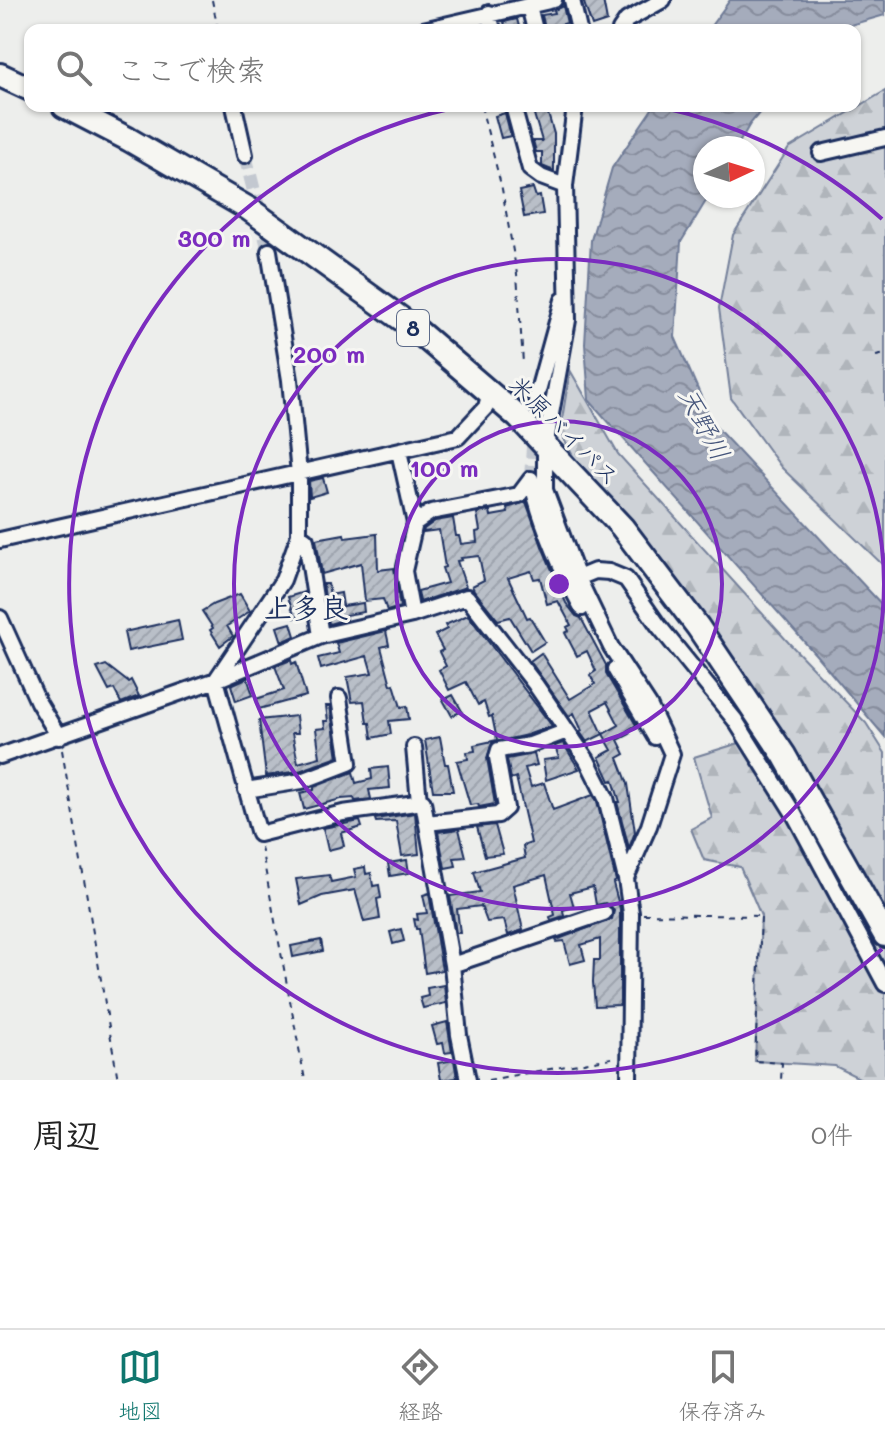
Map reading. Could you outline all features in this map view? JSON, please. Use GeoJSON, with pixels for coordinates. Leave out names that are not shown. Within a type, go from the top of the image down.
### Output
{"type":"FeatureCollection","features":[{"type":"Feature","properties":{"kind":"highway"},"geometry":{"type":"LineString","coordinates":[[0,75],[24,86]]}},
{"type":"Feature","properties":{"kind":"highway","name":"米原バイパス"},"geometry":{"type":"LineString","coordinates":[[76,112],[249,209],[414,328],[518,417],[622,527],[698,627],[784,755],[885,935]]}},
{"type":"Feature","properties":{"kind":"street"},"geometry":{"type":"LineString","coordinates":[[442,24],[489,9],[554,0]]}},
{"type":"Feature","properties":{"kind":"street"},"geometry":{"type":"LineString","coordinates":[[572,0],[578,24]]}},
{"type":"Feature","properties":{"kind":"street"},"geometry":{"type":"LineString","coordinates":[[624,24],[663,0]]}},
{"type":"Feature","properties":{"kind":"street"},"geometry":{"type":"LineString","coordinates":[[524,4],[532,24]]}},
{"type":"Feature","properties":{"kind":"street"},"geometry":{"type":"LineString","coordinates":[[235,112],[245,155]]}},
{"type":"Feature","properties":{"kind":"street"},"geometry":{"type":"LineString","coordinates":[[515,112],[530,169],[565,186]]}},
{"type":"Feature","properties":{"kind":"street"},"geometry":{"type":"LineString","coordinates":[[572,112],[565,186],[568,320],[545,447],[545,490],[578,578],[611,647],[649,705],[672,754],[649,826],[626,879]]}},
{"type":"Feature","properties":{"kind":"street"},"geometry":{"type":"LineString","coordinates":[[821,153],[885,138]]}},
{"type":"Feature","properties":{"kind":"street"},"geometry":{"type":"LineString","coordinates":[[269,251],[290,380],[299,474],[299,535],[283,580],[216,680],[259,834],[343,813],[423,802],[452,965],[459,1035],[468,1080]]}},
{"type":"Feature","properties":{"kind":"street"},"geometry":{"type":"LineString","coordinates":[[536,398],[567,284]]}},
{"type":"Feature","properties":{"kind":"street"},"geometry":{"type":"LineString","coordinates":[[0,540],[458,437],[486,407],[490,393]]}},
{"type":"Feature","properties":{"kind":"street"},"geometry":{"type":"LineString","coordinates":[[399,451],[415,523],[404,571],[412,615]]}},
{"type":"Feature","properties":{"kind":"street"},"geometry":{"type":"LineString","coordinates":[[415,523],[431,512],[519,495],[531,479],[558,563],[618,675],[662,748],[672,754]]}},
{"type":"Feature","properties":{"kind":"street"},"geometry":{"type":"LineString","coordinates":[[299,535],[306,540],[321,636]]}},
{"type":"Feature","properties":{"kind":"street"},"geometry":{"type":"LineString","coordinates":[[578,578],[595,571],[609,572],[626,579],[658,625],[735,720],[794,814],[885,984]]}},
{"type":"Feature","properties":{"kind":"street"},"geometry":{"type":"LineString","coordinates":[[0,756],[216,680],[321,636],[412,615],[467,597],[535,684],[587,760],[606,798],[631,913],[629,1080]]}},
{"type":"Feature","properties":{"kind":"street"},"geometry":{"type":"LineString","coordinates":[[0,618],[38,702],[59,737]]}},
{"type":"Feature","properties":{"kind":"street"},"geometry":{"type":"LineString","coordinates":[[246,790],[302,781],[349,763],[339,698]]}},
{"type":"Feature","properties":{"kind":"street"},"geometry":{"type":"LineString","coordinates":[[427,823],[498,815],[506,808],[497,757],[499,750],[530,745],[567,731]]}},
{"type":"Feature","properties":{"kind":"street"},"geometry":{"type":"LineString","coordinates":[[414,747],[419,802]]}},
{"type":"Feature","properties":{"kind":"street"},"geometry":{"type":"LineString","coordinates":[[452,965],[604,913]]}},
{"type":"Feature","properties":{"kind":"path"},"geometry":{"type":"LineString","coordinates":[[212,0],[217,24]]}},
{"type":"Feature","properties":{"kind":"path"},"geometry":{"type":"LineString","coordinates":[[483,112],[502,189],[517,274],[523,363]]}},
{"type":"Feature","properties":{"kind":"path"},"geometry":{"type":"LineString","coordinates":[[876,356],[885,354]]}},
{"type":"Feature","properties":{"kind":"path"},"geometry":{"type":"LineString","coordinates":[[59,737],[118,1080]]}},
{"type":"Feature","properties":{"kind":"path"},"geometry":{"type":"LineString","coordinates":[[259,834],[305,1080]]}},
{"type":"Feature","properties":{"kind":"path"},"geometry":{"type":"LineString","coordinates":[[631,913],[761,916],[755,1061],[782,1063],[781,1080]]}},
{"type":"Feature","properties":{"kind":"path"},"geometry":{"type":"LineString","coordinates":[[488,1080],[630,1055]]}},
{"type":"Feature","properties":{"kind":"green space"},"geometry":{"type":"Polygon","coordinates":[[[885,91],[885,567],[781,467],[731,398],[719,308],[733,235],[750,208],[765,208],[765,185],[789,148],[850,112],[861,112],[861,105],[885,91]]]}},
{"type":"Feature","properties":{"kind":"green space"},"geometry":{"type":"Polygon","coordinates":[[[570,370],[618,454],[866,723],[885,753],[885,1080],[863,1080],[835,1066],[755,1061],[761,916],[740,867],[704,860],[691,829],[712,818],[694,757],[775,732],[644,539],[573,456],[560,432],[570,370]]]}},
{"type":"Feature","properties":{"kind":"water"},"geometry":{"type":"Polygon","coordinates":[[[730,0],[885,0],[885,15],[854,24],[712,24],[730,0]]]}},
{"type":"Feature","properties":{"kind":"water","name":"天野川"},"geometry":{"type":"Polygon","coordinates":[[[650,112],[760,112],[743,136],[693,136],[693,208],[702,208],[681,242],[675,337],[713,424],[885,608],[885,737],[589,400],[585,344],[591,240],[612,168],[650,112]]]}},
{"type":"Feature","properties":{"kind":"building"},"geometry":{"type":"Polygon","coordinates":[[[583,0],[603,0],[607,21],[591,24],[583,0]]]}},
{"type":"Feature","properties":{"kind":"building"},"geometry":{"type":"Polygon","coordinates":[[[563,6],[567,23],[544,24],[542,15],[555,13],[554,10],[563,6]]]}},
{"type":"Feature","properties":{"kind":"building"},"geometry":{"type":"Polygon","coordinates":[[[517,19],[518,24],[504,24],[517,19]]]}},
{"type":"Feature","properties":{"kind":"building"},"geometry":{"type":"Polygon","coordinates":[[[533,112],[547,112],[554,134],[554,171],[542,166],[542,152],[536,152],[533,141],[542,141],[533,112]]]}},
{"type":"Feature","properties":{"kind":"building"},"geometry":{"type":"Polygon","coordinates":[[[505,113],[511,136],[501,138],[495,116],[505,113]]]}},
{"type":"Feature","properties":{"kind":"building"},"geometry":{"type":"Polygon","coordinates":[[[533,188],[536,197],[540,196],[543,214],[524,217],[519,191],[533,188]]]}},
{"type":"Feature","properties":{"kind":"building"},"geometry":{"type":"Polygon","coordinates":[[[323,478],[327,492],[310,497],[309,481],[323,478]]]}},
{"type":"Feature","properties":{"kind":"building"},"geometry":{"type":"Polygon","coordinates":[[[526,502],[566,603],[581,618],[606,665],[606,674],[636,725],[628,730],[630,734],[618,740],[625,754],[618,758],[628,784],[635,832],[629,848],[613,780],[610,781],[599,757],[612,750],[603,734],[587,742],[574,713],[569,716],[530,661],[541,653],[570,699],[595,684],[590,675],[596,671],[587,651],[577,656],[565,633],[571,625],[558,601],[547,604],[540,578],[534,579],[531,571],[508,578],[527,618],[530,617],[545,642],[531,651],[510,617],[498,620],[474,590],[472,586],[484,580],[479,556],[457,561],[466,587],[420,602],[418,591],[447,583],[442,568],[445,567],[439,530],[423,532],[424,529],[435,521],[453,518],[456,536],[459,536],[461,544],[477,542],[476,532],[480,531],[477,513],[490,511],[491,516],[508,513],[507,508],[526,502]],[[607,702],[592,710],[603,734],[619,725],[607,702]]]}},
{"type":"Feature","properties":{"kind":"building"},"geometry":{"type":"Polygon","coordinates":[[[344,534],[345,538],[377,534],[378,570],[394,568],[400,607],[387,611],[383,599],[365,601],[361,563],[322,574],[316,539],[344,534]]]}},
{"type":"Feature","properties":{"kind":"building"},"geometry":{"type":"Polygon","coordinates":[[[323,584],[328,584],[330,595],[341,593],[343,606],[363,603],[364,612],[345,615],[346,619],[329,624],[323,584]]]}},
{"type":"Feature","properties":{"kind":"building"},"geometry":{"type":"Polygon","coordinates":[[[304,592],[307,613],[295,618],[288,597],[304,592]]]}},
{"type":"Feature","properties":{"kind":"building"},"geometry":{"type":"Polygon","coordinates":[[[240,594],[250,611],[227,626],[233,636],[220,646],[202,611],[240,594]]]}},
{"type":"Feature","properties":{"kind":"building"},"geometry":{"type":"Polygon","coordinates":[[[468,615],[552,726],[492,743],[487,758],[495,804],[479,807],[478,804],[470,805],[457,761],[468,759],[467,752],[475,751],[474,745],[497,740],[492,716],[489,717],[484,702],[478,705],[466,682],[449,690],[439,670],[446,666],[439,652],[443,650],[435,635],[447,629],[445,625],[468,615]]]}},
{"type":"Feature","properties":{"kind":"building"},"geometry":{"type":"Polygon","coordinates":[[[178,620],[182,640],[128,651],[124,632],[178,620]]]}},
{"type":"Feature","properties":{"kind":"building"},"geometry":{"type":"Polygon","coordinates":[[[291,623],[295,636],[282,642],[277,627],[291,623]]]}},
{"type":"Feature","properties":{"kind":"building"},"geometry":{"type":"Polygon","coordinates":[[[386,631],[389,645],[381,647],[391,685],[394,684],[401,707],[407,706],[409,719],[389,721],[391,734],[372,738],[364,701],[352,702],[347,677],[372,673],[367,656],[321,669],[318,658],[339,653],[336,643],[386,631]]]}},
{"type":"Feature","properties":{"kind":"building"},"geometry":{"type":"Polygon","coordinates":[[[291,660],[292,664],[296,662],[306,696],[259,709],[256,699],[284,690],[275,666],[291,660]]]}},
{"type":"Feature","properties":{"kind":"building"},"geometry":{"type":"Polygon","coordinates":[[[106,665],[128,682],[131,680],[139,696],[121,703],[114,689],[109,691],[97,668],[106,665]]]}},
{"type":"Feature","properties":{"kind":"building"},"geometry":{"type":"Polygon","coordinates":[[[249,677],[253,695],[236,701],[231,685],[249,677]]]}},
{"type":"Feature","properties":{"kind":"building"},"geometry":{"type":"Polygon","coordinates":[[[453,695],[462,711],[452,716],[443,700],[453,695]]]}},
{"type":"Feature","properties":{"kind":"building"},"geometry":{"type":"Polygon","coordinates":[[[326,706],[330,706],[338,757],[299,771],[266,776],[259,720],[296,716],[298,733],[292,733],[298,763],[320,757],[316,729],[325,728],[324,721],[328,721],[326,706]]]}},
{"type":"Feature","properties":{"kind":"building"},"geometry":{"type":"Polygon","coordinates":[[[440,737],[453,791],[433,791],[425,740],[440,737]]]}},
{"type":"Feature","properties":{"kind":"building"},"geometry":{"type":"Polygon","coordinates":[[[563,743],[579,769],[546,780],[543,760],[559,758],[555,746],[563,743]]]}},
{"type":"Feature","properties":{"kind":"building"},"geometry":{"type":"Polygon","coordinates":[[[534,754],[537,765],[525,768],[531,787],[544,783],[553,810],[593,795],[597,801],[620,909],[620,1005],[595,1006],[594,960],[600,960],[600,939],[581,945],[585,960],[570,964],[564,941],[556,940],[612,919],[614,911],[611,906],[605,903],[596,905],[593,887],[570,893],[574,907],[563,910],[564,916],[551,920],[550,917],[555,915],[546,875],[513,885],[523,930],[508,935],[504,920],[487,922],[481,906],[457,909],[460,933],[456,933],[450,896],[480,892],[474,872],[525,858],[523,846],[531,843],[516,777],[511,779],[507,759],[534,754]]]}},
{"type":"Feature","properties":{"kind":"building"},"geometry":{"type":"Polygon","coordinates":[[[388,767],[390,788],[369,790],[371,799],[341,799],[304,809],[300,793],[353,772],[356,783],[372,779],[371,769],[388,767]]]}},
{"type":"Feature","properties":{"kind":"building"},"geometry":{"type":"Polygon","coordinates":[[[415,813],[419,854],[402,856],[396,821],[376,822],[375,819],[415,813]]]}},
{"type":"Feature","properties":{"kind":"building"},"geometry":{"type":"Polygon","coordinates":[[[360,821],[362,827],[341,833],[344,846],[328,850],[323,828],[360,821]]]}},
{"type":"Feature","properties":{"kind":"building"},"geometry":{"type":"Polygon","coordinates":[[[495,825],[503,854],[485,856],[477,827],[495,825]]]}},
{"type":"Feature","properties":{"kind":"building"},"geometry":{"type":"Polygon","coordinates":[[[459,829],[466,857],[454,858],[456,866],[445,868],[438,832],[459,829]]]}},
{"type":"Feature","properties":{"kind":"building"},"geometry":{"type":"Polygon","coordinates":[[[407,860],[409,873],[390,876],[388,863],[407,860]]]}},
{"type":"Feature","properties":{"kind":"building"},"geometry":{"type":"Polygon","coordinates":[[[365,867],[366,874],[371,873],[373,886],[379,885],[381,898],[377,899],[380,919],[364,922],[355,890],[322,896],[301,905],[296,879],[329,875],[331,882],[356,877],[354,869],[365,867]]]}},
{"type":"Feature","properties":{"kind":"building"},"geometry":{"type":"Polygon","coordinates":[[[429,893],[442,970],[425,973],[419,929],[416,929],[414,919],[418,920],[417,914],[427,913],[423,895],[429,893]]]}},
{"type":"Feature","properties":{"kind":"building"},"geometry":{"type":"Polygon","coordinates":[[[401,929],[404,941],[393,944],[390,932],[401,929]]]}},
{"type":"Feature","properties":{"kind":"building"},"geometry":{"type":"Polygon","coordinates":[[[321,940],[323,951],[293,957],[291,946],[321,940]]]}},
{"type":"Feature","properties":{"kind":"building"},"geometry":{"type":"Polygon","coordinates":[[[444,985],[446,1003],[423,1008],[420,998],[428,996],[427,988],[444,985]]]}},
{"type":"Feature","properties":{"kind":"building"},"geometry":{"type":"Polygon","coordinates":[[[447,1022],[452,1052],[445,1053],[443,1043],[437,1044],[432,1026],[447,1022]]]}},
{"type":"Feature","properties":{"kind":"building"},"geometry":{"type":"Polygon","coordinates":[[[454,1060],[457,1078],[441,1080],[438,1063],[454,1060]]]}},
{"type":"Feature","properties":{"kind":"tunnel"},"geometry":{"type":"LineString","coordinates":[[245,155],[269,251]]}},
{"type":"Feature","properties":{"kind":"tunnel"},"geometry":{"type":"LineString","coordinates":[[531,479],[536,398]]}},
{"type":"Feature","properties":{"kind":"district","name":"上多良"},"geometry":{"type":"Point","coordinates":[306,608]}}]}
